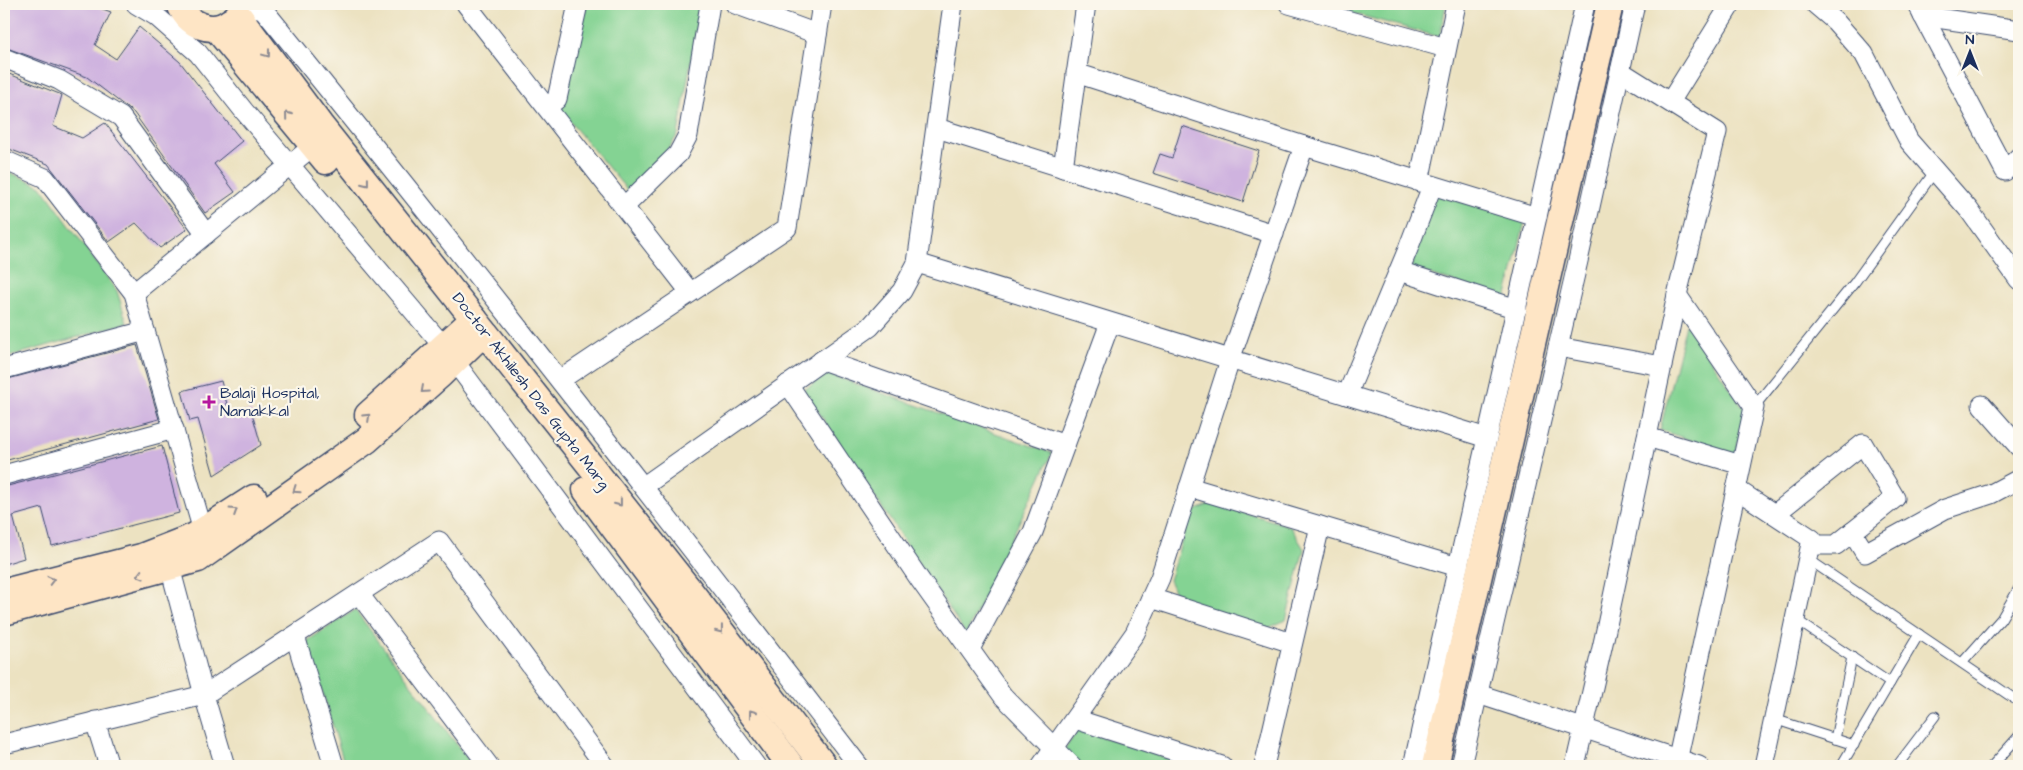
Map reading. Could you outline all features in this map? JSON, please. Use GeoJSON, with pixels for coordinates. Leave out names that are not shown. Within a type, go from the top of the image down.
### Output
{"type":"FeatureCollection","features":[{"type":"Feature","properties":{"kind":"street"},"geometry":{"type":"LineString","coordinates":[[136,4],[156,16],[198,53],[289,165],[465,338],[750,764],[775,744]]}},
{"type":"Feature","properties":{"kind":"street"},"geometry":{"type":"LineString","coordinates":[[180,4],[182,11],[192,21],[202,27],[216,28],[227,24],[242,8],[263,9],[376,147],[644,486],[859,766]]}},
{"type":"Feature","properties":{"kind":"street"},"geometry":{"type":"LineString","coordinates":[[466,4],[690,292]]}},
{"type":"Feature","properties":{"kind":"street"},"geometry":{"type":"LineString","coordinates":[[547,108],[557,99],[578,4]]}},
{"type":"Feature","properties":{"kind":"street"},"geometry":{"type":"LineString","coordinates":[[624,207],[678,154],[688,134],[710,4]]}},
{"type":"Feature","properties":{"kind":"street"},"geometry":{"type":"LineString","coordinates":[[735,4],[817,34]]}},
{"type":"Feature","properties":{"kind":"street"},"geometry":{"type":"LineString","coordinates":[[560,380],[787,228],[822,4]]}},
{"type":"Feature","properties":{"kind":"street"},"geometry":{"type":"LineString","coordinates":[[644,486],[870,326],[902,291],[917,264],[953,4]]}},
{"type":"Feature","properties":{"kind":"street"},"geometry":{"type":"LineString","coordinates":[[1062,168],[1086,4]]}},
{"type":"Feature","properties":{"kind":"street"},"geometry":{"type":"LineString","coordinates":[[1289,4],[1342,11],[1446,48]]}},
{"type":"Feature","properties":{"kind":"street"},"geometry":{"type":"LineString","coordinates":[[1347,395],[1399,271],[1425,184],[1446,48],[1456,4]]}},
{"type":"Feature","properties":{"kind":"street"},"geometry":{"type":"LineString","coordinates":[[1413,766],[1586,4]]}},
{"type":"Feature","properties":{"kind":"street"},"geometry":{"type":"LineString","coordinates":[[1435,766],[1610,4]]}},
{"type":"Feature","properties":{"kind":"street"},"geometry":{"type":"LineString","coordinates":[[1461,766],[1635,4]]}},
{"type":"Feature","properties":{"kind":"street"},"geometry":{"type":"LineString","coordinates":[[1670,102],[1731,4]]}},
{"type":"Feature","properties":{"kind":"street"},"geometry":{"type":"LineString","coordinates":[[1815,4],[1835,21],[1864,54],[1909,140],[1969,210],[2019,280]]}},
{"type":"Feature","properties":{"kind":"street","name":"Doctor Akhilesh Das Gupta Marg"},"geometry":{"type":"LineString","coordinates":[[242,8],[465,338]]}},
{"type":"Feature","properties":{"kind":"street"},"geometry":{"type":"LineString","coordinates":[[1920,10],[2019,30]]}},
{"type":"Feature","properties":{"kind":"street"},"geometry":{"type":"LineString","coordinates":[[1920,10],[2006,171],[2019,157]]}},
{"type":"Feature","properties":{"kind":"street","name":"Doctor Akhilesh Das Gupta Marg"},"geometry":{"type":"LineString","coordinates":[[216,28],[313,146],[465,338],[669,578],[824,766]]}},
{"type":"Feature","properties":{"kind":"street"},"geometry":{"type":"LineString","coordinates":[[4,58],[59,80],[120,117],[206,234]]}},
{"type":"Feature","properties":{"kind":"street"},"geometry":{"type":"LineString","coordinates":[[1575,766],[1677,295],[1717,132],[1620,71]]}},
{"type":"Feature","properties":{"kind":"street"},"geometry":{"type":"LineString","coordinates":[[1076,73],[1425,184],[1537,217]]}},
{"type":"Feature","properties":{"kind":"street"},"geometry":{"type":"LineString","coordinates":[[936,128],[1274,234]]}},
{"type":"Feature","properties":{"kind":"street"},"geometry":{"type":"LineString","coordinates":[[134,293],[313,146]]}},
{"type":"Feature","properties":{"kind":"street"},"geometry":{"type":"LineString","coordinates":[[1041,766],[1135,633],[1160,578],[1230,360],[1304,146]]}},
{"type":"Feature","properties":{"kind":"street"},"geometry":{"type":"LineString","coordinates":[[4,160],[45,178],[134,293],[203,530]]}},
{"type":"Feature","properties":{"kind":"street"},"geometry":{"type":"LineString","coordinates":[[917,264],[1487,438]]}},
{"type":"Feature","properties":{"kind":"street"},"geometry":{"type":"LineString","coordinates":[[1399,271],[1517,308]]}},
{"type":"Feature","properties":{"kind":"street"},"geometry":{"type":"LineString","coordinates":[[1677,295],[1754,407],[1677,763]]}},
{"type":"Feature","properties":{"kind":"street"},"geometry":{"type":"LineString","coordinates":[[970,650],[1033,532],[1110,322]]}},
{"type":"Feature","properties":{"kind":"street"},"geometry":{"type":"LineString","coordinates":[[4,369],[145,331]]}},
{"type":"Feature","properties":{"kind":"street"},"geometry":{"type":"LineString","coordinates":[[4,612],[167,557],[203,530],[244,505],[360,423],[465,338]]}},
{"type":"Feature","properties":{"kind":"street"},"geometry":{"type":"LineString","coordinates":[[4,592],[141,557],[198,559],[367,440],[465,338]]}},
{"type":"Feature","properties":{"kind":"street"},"geometry":{"type":"LineString","coordinates":[[1558,346],[1662,366]]}},
{"type":"Feature","properties":{"kind":"street"},"geometry":{"type":"LineString","coordinates":[[822,360],[1065,445]]}},
{"type":"Feature","properties":{"kind":"street"},"geometry":{"type":"LineString","coordinates":[[788,384],[920,580],[1004,696],[1072,766]]}},
{"type":"Feature","properties":{"kind":"street"},"geometry":{"type":"LineString","coordinates":[[1982,405],[2019,447]]}},
{"type":"Feature","properties":{"kind":"street"},"geometry":{"type":"LineString","coordinates":[[4,475],[174,429]]}},
{"type":"Feature","properties":{"kind":"street"},"geometry":{"type":"LineString","coordinates":[[1647,437],[1741,466]]}},
{"type":"Feature","properties":{"kind":"street"},"geometry":{"type":"LineString","coordinates":[[1775,514],[1863,444],[1895,498],[1836,545],[1809,552]]}},
{"type":"Feature","properties":{"kind":"street"},"geometry":{"type":"LineString","coordinates":[[1852,532],[1865,553],[1945,509],[1991,494],[2019,479]]}},
{"type":"Feature","properties":{"kind":"street"},"geometry":{"type":"LineString","coordinates":[[1189,487],[1458,567]]}},
{"type":"Feature","properties":{"kind":"street"},"geometry":{"type":"LineString","coordinates":[[1736,489],[1812,539],[1764,766]]}},
{"type":"Feature","properties":{"kind":"street"},"geometry":{"type":"LineString","coordinates":[[1264,766],[1320,526]]}},
{"type":"Feature","properties":{"kind":"street"},"geometry":{"type":"LineString","coordinates":[[4,744],[204,694],[439,541],[605,766]]}},
{"type":"Feature","properties":{"kind":"street"},"geometry":{"type":"LineString","coordinates":[[167,557],[225,766]]}},
{"type":"Feature","properties":{"kind":"street"},"geometry":{"type":"LineString","coordinates":[[669,578],[704,564]]}},
{"type":"Feature","properties":{"kind":"street","name":"Doctor Akhilesh Das Gupta Marg"},"geometry":{"type":"LineString","coordinates":[[669,578],[791,766]]}},
{"type":"Feature","properties":{"kind":"street"},"geometry":{"type":"LineString","coordinates":[[359,594],[489,766]]}},
{"type":"Feature","properties":{"kind":"street"},"geometry":{"type":"LineString","coordinates":[[1151,598],[1292,643]]}},
{"type":"Feature","properties":{"kind":"street"},"geometry":{"type":"LineString","coordinates":[[295,636],[334,766]]}},
{"type":"Feature","properties":{"kind":"street"},"geometry":{"type":"LineString","coordinates":[[1478,694],[1584,729],[1677,763],[1699,766]]}},
{"type":"Feature","properties":{"kind":"street"},"geometry":{"type":"LineString","coordinates":[[1075,719],[1222,766]]}},
{"type":"Feature","properties":{"kind":"street"},"geometry":{"type":"LineString","coordinates":[[95,721],[110,766]]}},
{"type":"Feature","properties":{"kind":"lane"},"geometry":{"type":"LineString","coordinates":[[1754,407],[1855,282],[1935,171]]}},
{"type":"Feature","properties":{"kind":"lane"},"geometry":{"type":"LineString","coordinates":[[1809,552],[1920,634],[2019,702]]}},
{"type":"Feature","properties":{"kind":"lane"},"geometry":{"type":"LineString","coordinates":[[1962,663],[2001,619],[2019,588]]}},
{"type":"Feature","properties":{"kind":"lane"},"geometry":{"type":"LineString","coordinates":[[1795,619],[1890,683]]}},
{"type":"Feature","properties":{"kind":"lane"},"geometry":{"type":"LineString","coordinates":[[1841,766],[1920,634]]}},
{"type":"Feature","properties":{"kind":"lane"},"geometry":{"type":"LineString","coordinates":[[1835,739],[1852,657]]}},
{"type":"Feature","properties":{"kind":"lane"},"geometry":{"type":"LineString","coordinates":[[1896,766],[1935,716]]}},
{"type":"Feature","properties":{"kind":"lane"},"geometry":{"type":"LineString","coordinates":[[1774,719],[1854,745]]}},
{"type":"Feature","properties":{"kind":"lane"},"geometry":{"type":"LineString","coordinates":[[1992,766],[2019,736]]}},
{"type":"Feature","properties":{"kind":"green space"},"geometry":{"type":"Polygon","coordinates":[[[587,4],[701,4],[678,134],[663,158],[628,191],[561,111],[566,97],[587,4]]]}},
{"type":"Feature","properties":{"kind":"green space"},"geometry":{"type":"Polygon","coordinates":[[[1350,4],[1446,4],[1440,37],[1348,12],[1350,4]]]}},
{"type":"Feature","properties":{"kind":"green space"},"geometry":{"type":"Polygon","coordinates":[[[4,170],[41,186],[117,291],[127,323],[4,358],[4,170]]]}},
{"type":"Feature","properties":{"kind":"green space"},"geometry":{"type":"Polygon","coordinates":[[[1436,194],[1525,221],[1506,299],[1411,268],[1436,194]]]}},
{"type":"Feature","properties":{"kind":"green space"},"geometry":{"type":"Polygon","coordinates":[[[1686,324],[1745,410],[1735,455],[1660,430],[1686,324]]]}},
{"type":"Feature","properties":{"kind":"green space"},"geometry":{"type":"Polygon","coordinates":[[[828,374],[1052,453],[966,634],[804,390],[828,374]]]}},
{"type":"Feature","properties":{"kind":"green space"},"geometry":{"type":"Polygon","coordinates":[[[1212,503],[1290,526],[1304,549],[1286,620],[1268,628],[1178,600],[1169,580],[1191,513],[1212,503]]]}},
{"type":"Feature","properties":{"kind":"green space"},"geometry":{"type":"Polygon","coordinates":[[[355,610],[473,766],[345,766],[307,641],[355,610]]]}},
{"type":"Feature","properties":{"kind":"green space"},"geometry":{"type":"Polygon","coordinates":[[[1079,729],[1190,766],[1080,766],[1064,750],[1079,729]]]}},
{"type":"Feature","properties":{"kind":"building"},"geometry":{"type":"Polygon","coordinates":[[[4,4],[89,4],[111,12],[95,45],[116,59],[139,27],[180,62],[242,141],[214,164],[235,192],[205,213],[134,113],[87,77],[4,47],[4,4]]]}},
{"type":"Feature","properties":{"kind":"building"},"geometry":{"type":"Polygon","coordinates":[[[4,72],[62,95],[53,126],[82,138],[105,123],[187,229],[160,248],[136,223],[109,242],[48,164],[4,147],[4,72]]]}},
{"type":"Feature","properties":{"kind":"building"},"geometry":{"type":"Polygon","coordinates":[[[1182,126],[1259,151],[1243,202],[1153,173],[1160,154],[1172,158],[1182,126]]]}},
{"type":"Feature","properties":{"kind":"building"},"geometry":{"type":"Polygon","coordinates":[[[137,345],[159,419],[4,461],[4,380],[137,345]]]}},
{"type":"Feature","properties":{"kind":"building"},"geometry":{"type":"Polygon","coordinates":[[[221,381],[230,416],[251,410],[261,445],[214,475],[198,419],[190,421],[182,391],[221,381]]]}},
{"type":"Feature","properties":{"kind":"building"},"geometry":{"type":"Polygon","coordinates":[[[162,446],[179,513],[52,546],[42,508],[13,516],[24,558],[4,564],[4,487],[162,446]]]}},
{"type":"Feature","properties":{"kind":"place","name":"Balaji Hospital, Namakkal"},"geometry":{"type":"Point","coordinates":[209,402]}}]}
